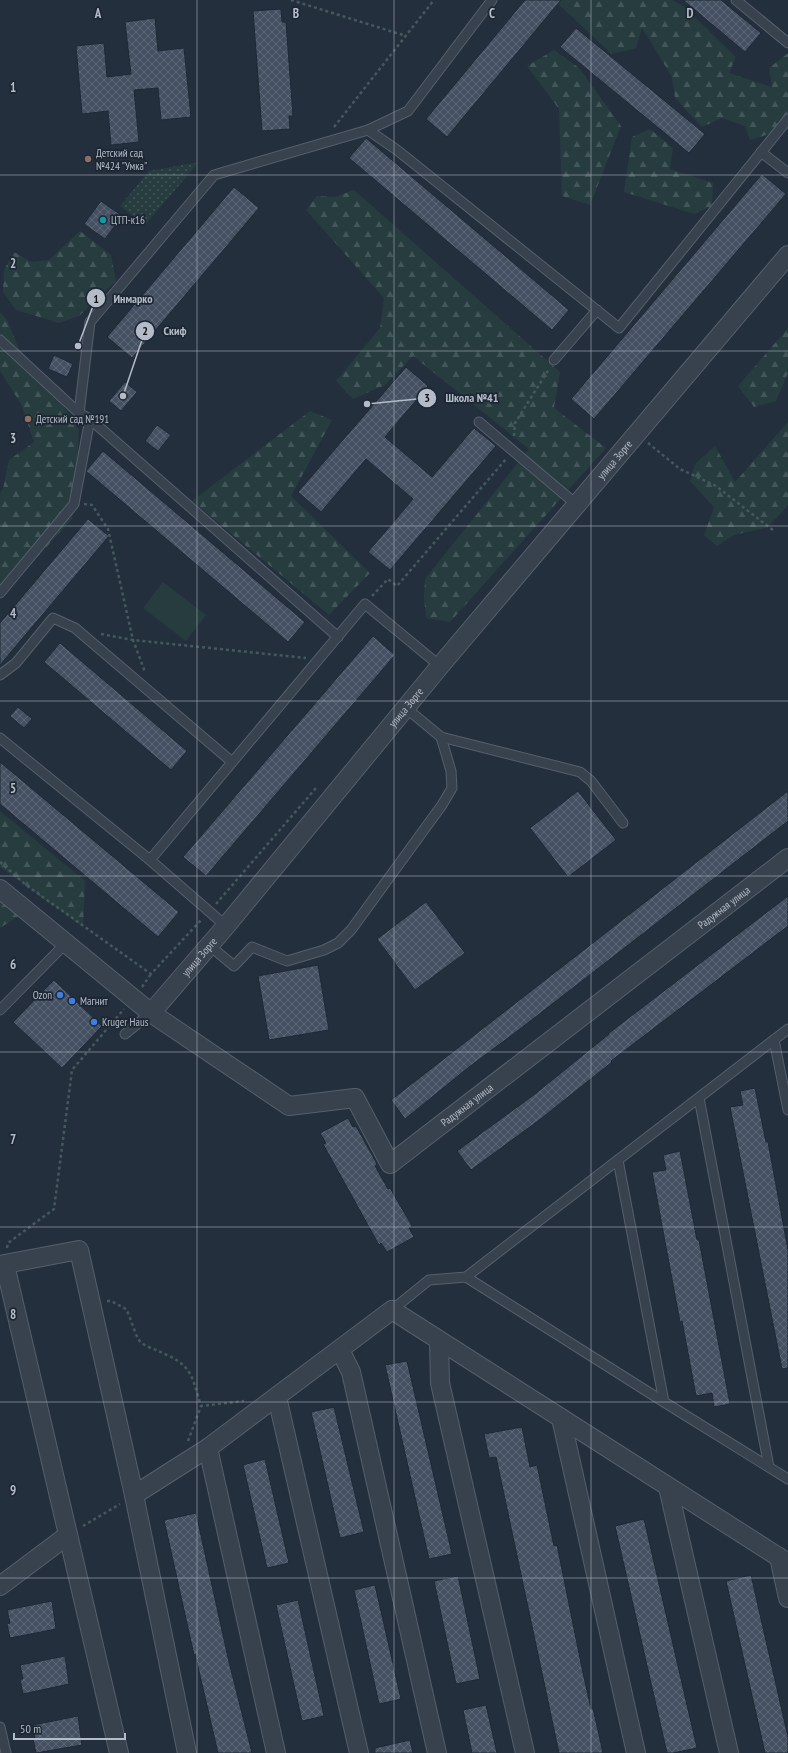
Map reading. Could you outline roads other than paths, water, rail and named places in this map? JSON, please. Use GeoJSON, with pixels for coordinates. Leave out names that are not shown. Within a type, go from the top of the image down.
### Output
{"type":"FeatureCollection","features":[{"type":"Feature","properties":{"kind":"street","name":"улица Зорге"},"geometry":{"type":"LineString","coordinates":[[150,1012],[226,926],[440,666],[788,255]]}},
{"type":"Feature","properties":{"kind":"street","name":"Радужная улица"},"geometry":{"type":"LineString","coordinates":[[150,1012],[289,1106],[355,1098],[390,1164],[788,858]]}},
{"type":"Feature","properties":{"kind":"street"},"geometry":{"type":"LineString","coordinates":[[0,889],[150,1012]]}},
{"type":"Feature","properties":{"kind":"street"},"geometry":{"type":"LineString","coordinates":[[119,1753],[3,1265],[79,1250],[134,1495],[187,1753]]}},
{"type":"Feature","properties":{"kind":"street"},"geometry":{"type":"LineString","coordinates":[[134,1495],[208,1448],[392,1310],[783,1560],[788,1598]]}},
{"type":"Feature","properties":{"kind":"street"},"geometry":{"type":"LineString","coordinates":[[439,1341],[440,1383],[525,1753]]}},
{"type":"Feature","properties":{"kind":"street"},"geometry":{"type":"LineString","coordinates":[[340,1350],[352,1372],[437,1753]]}},
{"type":"Feature","properties":{"kind":"street"},"geometry":{"type":"LineString","coordinates":[[277,1397],[360,1753]]}},
{"type":"Feature","properties":{"kind":"street"},"geometry":{"type":"LineString","coordinates":[[561,1418],[636,1753]]}},
{"type":"Feature","properties":{"kind":"street"},"geometry":{"type":"LineString","coordinates":[[208,1448],[276,1753]]}},
{"type":"Feature","properties":{"kind":"street"},"geometry":{"type":"LineString","coordinates":[[668,1487],[729,1753]]}},
{"type":"Feature","properties":{"kind":"street"},"geometry":{"type":"LineString","coordinates":[[0,1586],[68,1535]]}},
{"type":"Feature","properties":{"kind":"lane"},"geometry":{"type":"LineString","coordinates":[[79,413],[90,322],[214,175],[368,130],[408,111],[492,0]]}},
{"type":"Feature","properties":{"kind":"lane"},"geometry":{"type":"LineString","coordinates":[[736,0],[788,43]]}},
{"type":"Feature","properties":{"kind":"lane"},"geometry":{"type":"LineString","coordinates":[[368,130],[397,150],[619,328],[788,118]]}},
{"type":"Feature","properties":{"kind":"lane"},"geometry":{"type":"LineString","coordinates":[[761,152],[788,173]]}},
{"type":"Feature","properties":{"kind":"lane"},"geometry":{"type":"LineString","coordinates":[[554,360],[597,310]]}},
{"type":"Feature","properties":{"kind":"lane"},"geometry":{"type":"LineString","coordinates":[[0,340],[79,413],[90,418],[338,637]]}},
{"type":"Feature","properties":{"kind":"lane"},"geometry":{"type":"LineString","coordinates":[[0,593],[74,504],[90,418]]}},
{"type":"Feature","properties":{"kind":"lane"},"geometry":{"type":"LineString","coordinates":[[478,422],[577,505]]}},
{"type":"Feature","properties":{"kind":"lane"},"geometry":{"type":"LineString","coordinates":[[150,860],[365,604],[440,666]]}},
{"type":"Feature","properties":{"kind":"lane"},"geometry":{"type":"LineString","coordinates":[[0,675],[16,663],[53,618],[75,628],[232,762]]}},
{"type":"Feature","properties":{"kind":"lane"},"geometry":{"type":"LineString","coordinates":[[406,708],[440,737],[580,772],[591,781],[623,823]]}},
{"type":"Feature","properties":{"kind":"lane"},"geometry":{"type":"LineString","coordinates":[[209,945],[234,966],[252,947],[287,961],[324,950],[338,943],[352,930],[442,805],[452,788],[451,771],[440,737]]}},
{"type":"Feature","properties":{"kind":"lane"},"geometry":{"type":"LineString","coordinates":[[0,738],[150,860],[226,926]]}},
{"type":"Feature","properties":{"kind":"lane"},"geometry":{"type":"LineString","coordinates":[[0,1010],[66,943]]}},
{"type":"Feature","properties":{"kind":"lane"},"geometry":{"type":"LineString","coordinates":[[125,1034],[150,1012]]}},
{"type":"Feature","properties":{"kind":"lane"},"geometry":{"type":"LineString","coordinates":[[392,1310],[429,1280],[466,1277],[788,1029]]}},
{"type":"Feature","properties":{"kind":"lane"},"geometry":{"type":"LineString","coordinates":[[774,1040],[788,1110]]}},
{"type":"Feature","properties":{"kind":"lane"},"geometry":{"type":"LineString","coordinates":[[699,1098],[769,1467]]}},
{"type":"Feature","properties":{"kind":"lane"},"geometry":{"type":"LineString","coordinates":[[618,1160],[664,1402]]}},
{"type":"Feature","properties":{"kind":"lane"},"geometry":{"type":"LineString","coordinates":[[466,1277],[788,1479]]}},
{"type":"Feature","properties":{"kind":"lane"},"geometry":{"type":"LineString","coordinates":[[0,1727],[6,1753]]}},
{"type":"Feature","properties":{"kind":"place","name":"Детский сад №424 \"Умка\""},"geometry":{"type":"Point","coordinates":[88,159]}},
{"type":"Feature","properties":{"kind":"place","name":"ЦТП-к16"},"geometry":{"type":"Point","coordinates":[103,220]}},
{"type":"Feature","properties":{"kind":"place","name":"Инмарко"},"geometry":{"type":"Point","coordinates":[78,346]}},
{"type":"Feature","properties":{"kind":"place","name":"Скиф"},"geometry":{"type":"Point","coordinates":[123,396]}},
{"type":"Feature","properties":{"kind":"place","name":"Школа №41"},"geometry":{"type":"Point","coordinates":[367,404]}},
{"type":"Feature","properties":{"kind":"place","name":"Детский сад №191"},"geometry":{"type":"Point","coordinates":[28,419]}},
{"type":"Feature","properties":{"kind":"place","name":"Ozon"},"geometry":{"type":"Point","coordinates":[60,995]}},
{"type":"Feature","properties":{"kind":"place","name":"Магнит"},"geometry":{"type":"Point","coordinates":[72,1001]}},
{"type":"Feature","properties":{"kind":"place","name":"Kruger Haus"},"geometry":{"type":"Point","coordinates":[94,1022]}}]}
